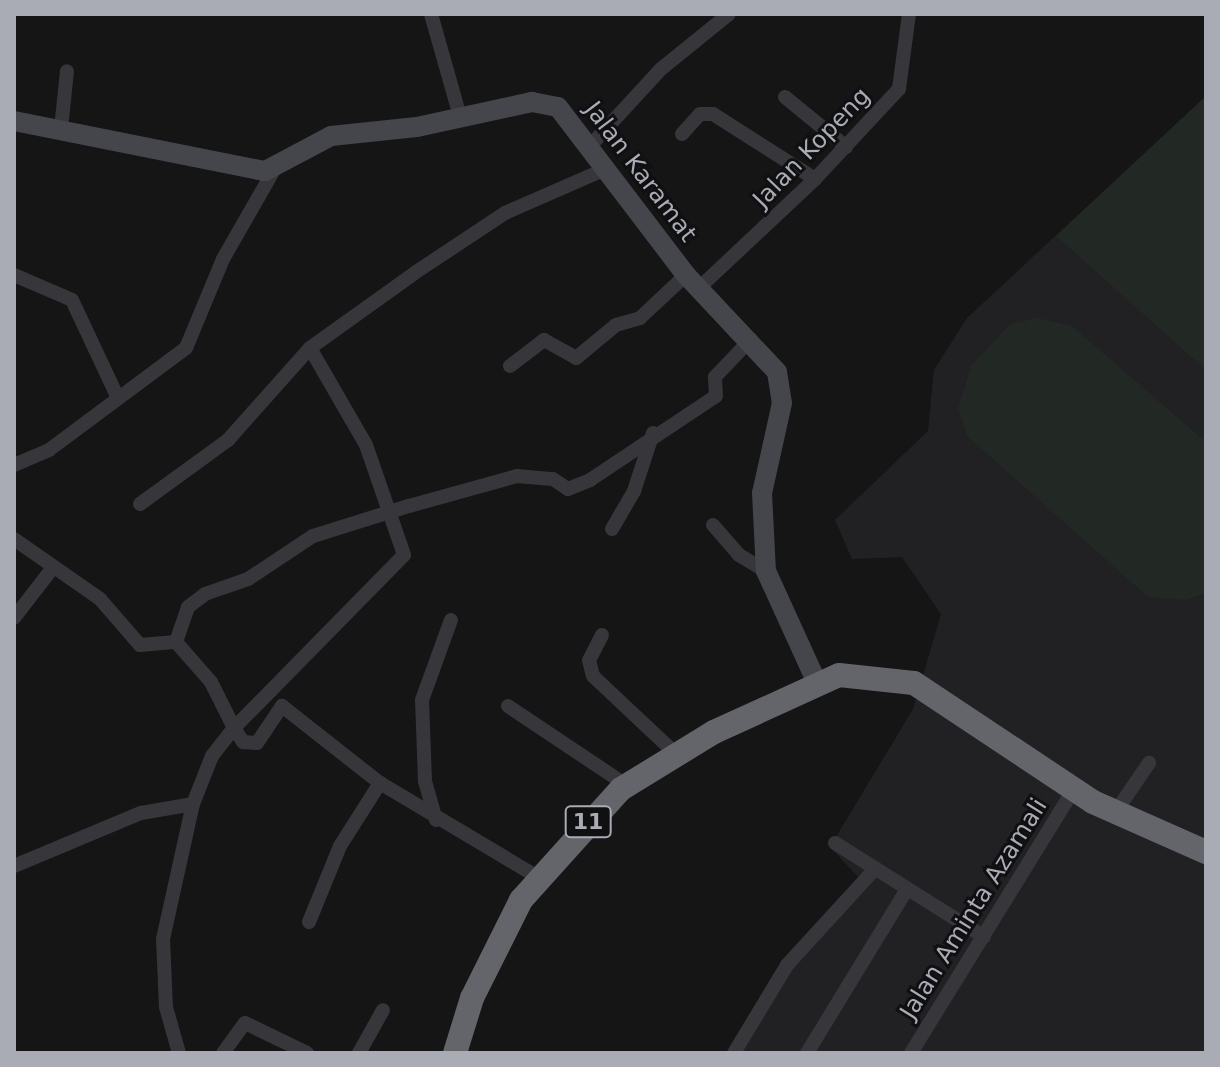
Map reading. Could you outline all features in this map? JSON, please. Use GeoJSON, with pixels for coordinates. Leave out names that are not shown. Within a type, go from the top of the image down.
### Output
{"type":"FeatureCollection","features":[{"type":"Feature","properties":{"kind":"highway","name":"11"},"geometry":{"type":"LineString","coordinates":[[455,1053],[494,948],[536,876],[626,785],[676,754],[817,683],[861,674],[914,683],[1075,787],[1093,802],[1206,852]]}},
{"type":"Feature","properties":{"kind":"highway","name":"11"},"geometry":{"type":"LineString","coordinates":[[1075,787],[1206,837]]}},
{"type":"Feature","properties":{"kind":"street"},"geometry":{"type":"LineString","coordinates":[[431,14],[461,120]]}},
{"type":"Feature","properties":{"kind":"street"},"geometry":{"type":"LineString","coordinates":[[591,145],[661,69],[729,14]]}},
{"type":"Feature","properties":{"kind":"street","name":"Jalan Kopeng"},"geometry":{"type":"LineString","coordinates":[[510,366],[544,340],[576,358],[616,325],[640,318],[692,282],[815,179],[902,83],[909,14]]}},
{"type":"Feature","properties":{"kind":"street"},"geometry":{"type":"LineString","coordinates":[[61,129],[67,71]]}},
{"type":"Feature","properties":{"kind":"street"},"geometry":{"type":"LineString","coordinates":[[785,97],[846,147]]}},
{"type":"Feature","properties":{"kind":"street","name":"Jalan Karamat"},"geometry":{"type":"LineString","coordinates":[[274,170],[331,136],[461,120],[551,103],[591,145],[692,282],[751,339],[777,372],[782,395],[763,483],[766,571],[817,683]]}},
{"type":"Feature","properties":{"kind":"street"},"geometry":{"type":"LineString","coordinates":[[682,134],[700,114],[713,114],[815,179]]}},
{"type":"Feature","properties":{"kind":"street"},"geometry":{"type":"LineString","coordinates":[[14,121],[274,170],[223,259],[191,341],[49,450],[14,465]]}},
{"type":"Feature","properties":{"kind":"street"},"geometry":{"type":"LineString","coordinates":[[140,504],[228,440],[310,348],[498,217],[608,168]]}},
{"type":"Feature","properties":{"kind":"street"},"geometry":{"type":"LineString","coordinates":[[14,275],[72,300],[118,398]]}},
{"type":"Feature","properties":{"kind":"street"},"geometry":{"type":"LineString","coordinates":[[176,642],[180,621],[205,594],[248,579],[313,536],[517,476],[553,479],[571,489],[653,432],[716,396],[717,374],[751,339]]}},
{"type":"Feature","properties":{"kind":"street"},"geometry":{"type":"LineString","coordinates":[[179,1053],[166,1007],[163,939],[193,804],[212,756],[234,728],[400,562],[403,545],[366,445],[310,348]]}},
{"type":"Feature","properties":{"kind":"street"},"geometry":{"type":"LineString","coordinates":[[612,529],[634,491],[653,432]]}},
{"type":"Feature","properties":{"kind":"street"},"geometry":{"type":"LineString","coordinates":[[713,525],[739,555],[766,571]]}},
{"type":"Feature","properties":{"kind":"street"},"geometry":{"type":"LineString","coordinates":[[14,539],[51,570],[100,599],[140,645],[176,642]]}},
{"type":"Feature","properties":{"kind":"street"},"geometry":{"type":"LineString","coordinates":[[14,618],[51,570]]}},
{"type":"Feature","properties":{"kind":"street"},"geometry":{"type":"LineString","coordinates":[[436,820],[425,781],[422,700],[451,620]]}},
{"type":"Feature","properties":{"kind":"street"},"geometry":{"type":"LineString","coordinates":[[602,635],[589,660],[593,676],[676,754]]}},
{"type":"Feature","properties":{"kind":"street"},"geometry":{"type":"LineString","coordinates":[[176,642],[211,682],[243,742],[257,743],[282,706],[380,783],[436,820],[536,876]]}},
{"type":"Feature","properties":{"kind":"street"},"geometry":{"type":"LineString","coordinates":[[508,706],[626,785]]}},
{"type":"Feature","properties":{"kind":"street"},"geometry":{"type":"LineString","coordinates":[[1121,804],[1149,763]]}},
{"type":"Feature","properties":{"kind":"street"},"geometry":{"type":"LineString","coordinates":[[309,922],[340,846],[380,783]]}},
{"type":"Feature","properties":{"kind":"street","name":"Jalan Aminta Azamali"},"geometry":{"type":"LineString","coordinates":[[911,1053],[1075,787]]}},
{"type":"Feature","properties":{"kind":"street"},"geometry":{"type":"LineString","coordinates":[[14,866],[141,813],[193,804]]}},
{"type":"Feature","properties":{"kind":"street"},"geometry":{"type":"LineString","coordinates":[[835,843],[984,937]]}},
{"type":"Feature","properties":{"kind":"street"},"geometry":{"type":"LineString","coordinates":[[734,1053],[787,965],[874,870]]}},
{"type":"Feature","properties":{"kind":"street"},"geometry":{"type":"LineString","coordinates":[[807,1053],[907,889]]}},
{"type":"Feature","properties":{"kind":"street"},"geometry":{"type":"LineString","coordinates":[[359,1053],[383,1010]]}},
{"type":"Feature","properties":{"kind":"street"},"geometry":{"type":"LineString","coordinates":[[223,1053],[245,1023],[307,1053]]}},
{"type":"Feature","properties":{"kind":"shaded area"},"geometry":{"type":"Polygon","coordinates":[[[1206,96],[1206,1053],[736,1053],[782,968],[861,880],[830,847],[913,709],[941,614],[902,557],[852,559],[835,520],[928,431],[934,370],[967,318],[1206,96]]]}},
{"type":"Feature","properties":{"kind":"shaded area"},"geometry":{"type":"Polygon","coordinates":[[[1206,96],[1206,370],[1056,236],[1206,96]]]}},
{"type":"Feature","properties":{"kind":"shaded area"},"geometry":{"type":"Polygon","coordinates":[[[1037,318],[1072,326],[1206,442],[1206,593],[1187,600],[1148,597],[967,436],[958,408],[971,366],[1010,324],[1037,318]]]}}]}
